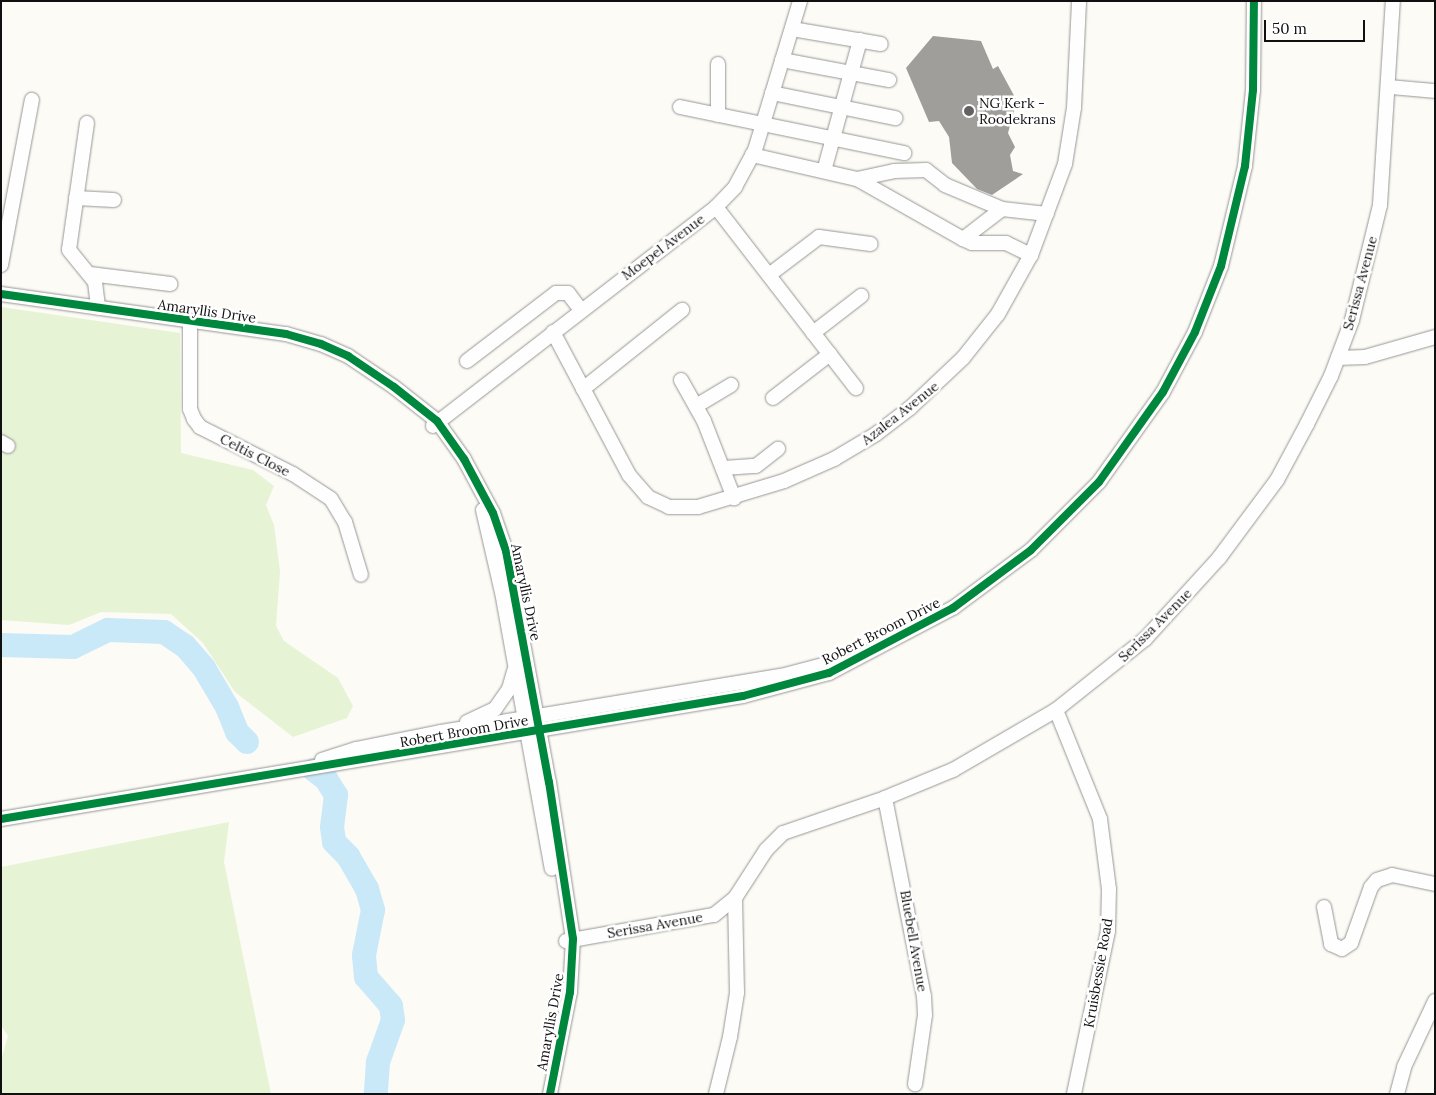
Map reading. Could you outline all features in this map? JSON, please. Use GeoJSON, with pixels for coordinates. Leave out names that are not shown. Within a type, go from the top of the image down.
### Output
{"type":"FeatureCollection","features":[{"type":"Feature","properties":{"kind":"street","name":"Azalea Avenue"},"geometry":{"type":"LineString","coordinates":[[553,332],[629,475],[648,497],[681,509],[734,498],[784,481],[834,459],[910,408],[941,382],[998,314],[1031,255],[1065,164],[1074,108],[1080,1]]}},
{"type":"Feature","properties":{"kind":"street","name":"Robert Broom Drive"},"geometry":{"type":"LineString","coordinates":[[1,819],[312,765],[361,761],[781,676],[860,657],[953,608],[1031,550],[1099,482],[1163,392],[1206,305],[1238,205],[1251,124],[1254,1]]}},
{"type":"Feature","properties":{"kind":"street","name":"Serissa Avenue"},"geometry":{"type":"LineString","coordinates":[[569,940],[714,915],[735,898],[766,850],[783,833],[885,798],[953,770],[1056,710],[1145,639],[1219,558],[1276,480],[1307,424],[1338,358],[1369,262],[1380,205],[1390,87],[1393,1]]}},
{"type":"Feature","properties":{"kind":"street","name":"Moepel Avenue"},"geometry":{"type":"LineString","coordinates":[[435,424],[716,207],[735,187],[752,156],[792,29],[798,2]]}},
{"type":"Feature","properties":{"kind":"street"},"geometry":{"type":"LineString","coordinates":[[792,29],[881,44]]}},
{"type":"Feature","properties":{"kind":"street"},"geometry":{"type":"LineString","coordinates":[[824,171],[860,40]]}},
{"type":"Feature","properties":{"kind":"street"},"geometry":{"type":"LineString","coordinates":[[782,60],[888,80]]}},
{"type":"Feature","properties":{"kind":"street"},"geometry":{"type":"LineString","coordinates":[[718,64],[718,115]]}},
{"type":"Feature","properties":{"kind":"street"},"geometry":{"type":"LineString","coordinates":[[1390,87],[1435,91]]}},
{"type":"Feature","properties":{"kind":"street"},"geometry":{"type":"LineString","coordinates":[[772,94],[895,118]]}},
{"type":"Feature","properties":{"kind":"street"},"geometry":{"type":"LineString","coordinates":[[1,265],[32,100]]}},
{"type":"Feature","properties":{"kind":"street"},"geometry":{"type":"LineString","coordinates":[[680,107],[762,126],[904,153]]}},
{"type":"Feature","properties":{"kind":"street"},"geometry":{"type":"LineString","coordinates":[[86,124],[69,250],[90,274],[96,287],[98,308]]}},
{"type":"Feature","properties":{"kind":"street"},"geometry":{"type":"LineString","coordinates":[[752,156],[858,179],[972,243],[1006,243],[1031,255]]}},
{"type":"Feature","properties":{"kind":"street"},"geometry":{"type":"LineString","coordinates":[[858,179],[894,171],[926,170],[945,185],[1002,209],[1047,214]]}},
{"type":"Feature","properties":{"kind":"street"},"geometry":{"type":"LineString","coordinates":[[76,198],[114,200]]}},
{"type":"Feature","properties":{"kind":"street"},"geometry":{"type":"LineString","coordinates":[[716,207],[856,388]]}},
{"type":"Feature","properties":{"kind":"street"},"geometry":{"type":"LineString","coordinates":[[963,239],[1002,209]]}},
{"type":"Feature","properties":{"kind":"street"},"geometry":{"type":"LineString","coordinates":[[768,275],[819,237],[871,244]]}},
{"type":"Feature","properties":{"kind":"street"},"geometry":{"type":"LineString","coordinates":[[90,274],[170,284]]}},
{"type":"Feature","properties":{"kind":"street"},"geometry":{"type":"LineString","coordinates":[[467,361],[556,293],[568,293],[581,310]]}},
{"type":"Feature","properties":{"kind":"street","name":"Amaryllis Drive"},"geometry":{"type":"LineString","coordinates":[[1,294],[286,334],[321,344],[348,356],[426,412],[480,486],[501,536],[539,724],[572,959],[570,992],[550,1094]]}},
{"type":"Feature","properties":{"kind":"street"},"geometry":{"type":"LineString","coordinates":[[813,333],[861,296]]}},
{"type":"Feature","properties":{"kind":"street"},"geometry":{"type":"LineString","coordinates":[[583,389],[682,310]]}},
{"type":"Feature","properties":{"kind":"street","name":"Celtis Close"},"geometry":{"type":"LineString","coordinates":[[190,322],[190,409],[194,419],[200,427],[293,474],[331,499],[345,522],[361,575]]}},
{"type":"Feature","properties":{"kind":"street"},"geometry":{"type":"LineString","coordinates":[[1338,358],[1365,357],[1435,337]]}},
{"type":"Feature","properties":{"kind":"street"},"geometry":{"type":"LineString","coordinates":[[773,398],[830,354]]}},
{"type":"Feature","properties":{"kind":"street"},"geometry":{"type":"LineString","coordinates":[[681,380],[696,406],[724,468],[734,498]]}},
{"type":"Feature","properties":{"kind":"street"},"geometry":{"type":"LineString","coordinates":[[696,406],[731,385]]}},
{"type":"Feature","properties":{"kind":"street","name":"Amaryllis Drive"},"geometry":{"type":"LineString","coordinates":[[435,424],[470,482],[484,512],[502,592],[525,727],[569,940]]}},
{"type":"Feature","properties":{"kind":"street"},"geometry":{"type":"LineString","coordinates":[[724,468],[756,466],[778,449]]}},
{"type":"Feature","properties":{"kind":"street"},"geometry":{"type":"LineString","coordinates":[[441,732],[495,709],[508,689],[514,666]]}},
{"type":"Feature","properties":{"kind":"street","name":"Kruisbessie Road"},"geometry":{"type":"LineString","coordinates":[[1056,710],[1100,819],[1109,888],[1108,931],[1074,1094]]}},
{"type":"Feature","properties":{"kind":"street","name":"Robert Broom Drive"},"geometry":{"type":"LineString","coordinates":[[312,765],[356,749],[441,732],[525,727]]}},
{"type":"Feature","properties":{"kind":"street","name":"Bluebell Avenue"},"geometry":{"type":"LineString","coordinates":[[885,798],[924,996],[925,1015],[915,1084]]}},
{"type":"Feature","properties":{"kind":"street"},"geometry":{"type":"LineString","coordinates":[[1324,907],[1331,944],[1342,949],[1350,942],[1371,887],[1377,880],[1392,875],[1435,884]]}},
{"type":"Feature","properties":{"kind":"street"},"geometry":{"type":"LineString","coordinates":[[716,1094],[730,1037],[737,993],[735,898]]}},
{"type":"Feature","properties":{"kind":"street"},"geometry":{"type":"LineString","coordinates":[[1397,1094],[1404,1067],[1435,1001]]}},
{"type":"Feature","properties":{"kind":"green space"},"geometry":{"type":"Polygon","coordinates":[[[1,307],[180,333],[181,453],[253,470],[274,486],[266,505],[274,525],[280,571],[276,626],[284,641],[338,678],[353,706],[347,718],[293,737],[235,692],[203,643],[171,614],[101,612],[69,625],[1,620],[1,307]]]}},
{"type":"Feature","properties":{"kind":"green space"},"geometry":{"type":"Polygon","coordinates":[[[229,822],[224,862],[271,1094],[1,1094],[1,1060],[8,1036],[1,1025],[1,867],[229,822]]]}},
{"type":"Feature","properties":{"kind":"building","name":"NG Kerk - Roodekrans"},"geometry":{"type":"Polygon","coordinates":[[[933,36],[981,41],[993,69],[998,66],[1017,101],[1008,133],[1015,147],[1010,155],[1013,171],[1023,174],[992,195],[977,189],[952,163],[949,137],[939,121],[929,122],[906,68],[933,36]]]}},
{"type":"Feature","properties":{"kind":"waterway"},"geometry":{"type":"LineString","coordinates":[[1,645],[73,647],[108,630],[164,632],[185,646],[204,668],[227,707],[237,732],[247,742]]}},
{"type":"Feature","properties":{"kind":"waterway"},"geometry":{"type":"LineString","coordinates":[[314,770],[326,779],[336,795],[332,827],[334,842],[348,856],[367,889],[373,910],[364,955],[366,977],[391,1006],[393,1020],[378,1062],[376,1094]]}},
{"type":"Feature","properties":{"kind":"cycle path"},"geometry":{"type":"LineString","coordinates":[[1,819],[743,696],[829,673],[953,608],[1031,550],[1099,482],[1163,392],[1195,332],[1221,266],[1245,166],[1253,90],[1254,1]]}},
{"type":"Feature","properties":{"kind":"cycle path"},"geometry":{"type":"LineString","coordinates":[[1,294],[286,334],[321,344],[348,356],[394,387],[437,421],[464,459],[493,513],[506,551],[549,782],[573,939],[570,992],[550,1094]]}},
{"type":"Feature","properties":{"kind":"place","name":"NG Kerk - Roodekrans"},"geometry":{"type":"Point","coordinates":[969,111]}}]}
